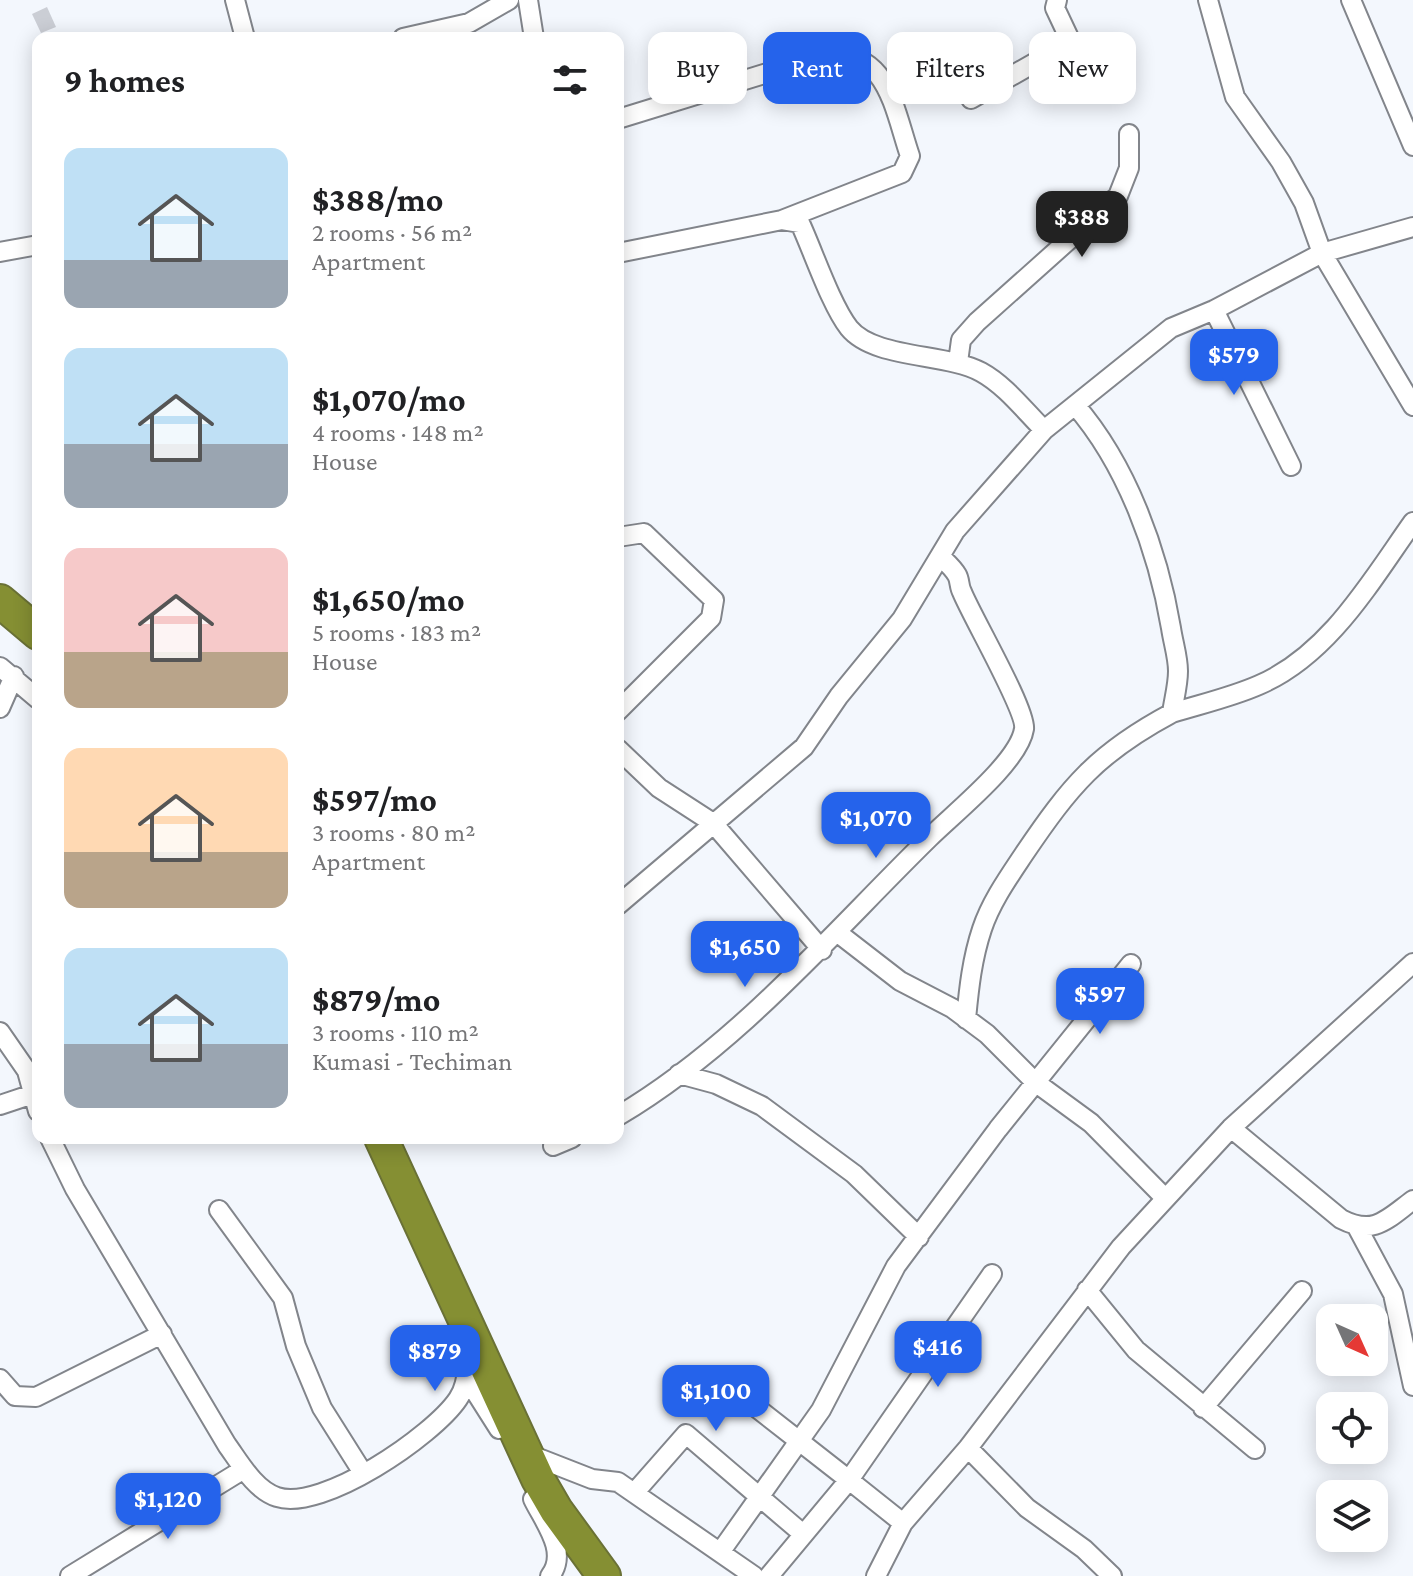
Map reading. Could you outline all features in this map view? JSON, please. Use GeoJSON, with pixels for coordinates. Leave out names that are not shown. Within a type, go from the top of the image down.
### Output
{"type":"FeatureCollection","features":[{"type":"Feature","properties":{"kind":"highway"},"geometry":{"type":"LineString","coordinates":[[0,601],[32,628]]}},
{"type":"Feature","properties":{"kind":"highway"},"geometry":{"type":"LineString","coordinates":[[384,1144],[526,1453],[556,1510],[604,1576]]}},
{"type":"Feature","properties":{"kind":"street"},"geometry":{"type":"LineString","coordinates":[[235,0],[243,32]]}},
{"type":"Feature","properties":{"kind":"street"},"geometry":{"type":"LineString","coordinates":[[429,32],[469,23],[509,0]]}},
{"type":"Feature","properties":{"kind":"street"},"geometry":{"type":"LineString","coordinates":[[528,0],[533,32]]}},
{"type":"Feature","properties":{"kind":"street"},"geometry":{"type":"LineString","coordinates":[[1057,0],[1055,8],[1066,32]]}},
{"type":"Feature","properties":{"kind":"street"},"geometry":{"type":"LineString","coordinates":[[1208,0],[1235,97],[1281,162],[1304,203],[1322,253],[1413,406]]}},
{"type":"Feature","properties":{"kind":"street"},"geometry":{"type":"LineString","coordinates":[[1351,0],[1413,146]]}},
{"type":"Feature","properties":{"kind":"street"},"geometry":{"type":"LineString","coordinates":[[624,117],[837,53],[861,58],[882,76],[910,156],[902,173],[782,220],[624,252]]}},
{"type":"Feature","properties":{"kind":"street"},"geometry":{"type":"LineString","coordinates":[[958,362],[961,340],[977,322],[1118,196],[1129,168],[1129,134]]}},
{"type":"Feature","properties":{"kind":"street"},"geometry":{"type":"LineString","coordinates":[[782,220],[800,223],[842,315],[856,336],[902,352],[958,362],[995,382],[1044,430]]}},
{"type":"Feature","properties":{"kind":"street"},"geometry":{"type":"LineString","coordinates":[[624,900],[804,747],[839,696],[902,619],[925,576],[941,557],[955,531],[1044,430],[1171,328],[1214,310],[1322,253],[1413,227]]}},
{"type":"Feature","properties":{"kind":"street"},"geometry":{"type":"LineString","coordinates":[[0,252],[32,246]]}},
{"type":"Feature","properties":{"kind":"street"},"geometry":{"type":"LineString","coordinates":[[1214,310],[1291,466]]}},
{"type":"Feature","properties":{"kind":"street"},"geometry":{"type":"LineString","coordinates":[[1075,405],[1105,443],[1149,542],[1164,587],[1179,669],[1172,713]]}},
{"type":"Feature","properties":{"kind":"street"},"geometry":{"type":"LineString","coordinates":[[966,1019],[970,973],[983,927],[1001,887],[1079,777],[1135,733],[1172,713],[1261,685],[1310,652],[1344,619],[1413,522]]}},
{"type":"Feature","properties":{"kind":"street"},"geometry":{"type":"LineString","coordinates":[[624,536],[644,533],[714,600],[715,607],[711,618],[624,705]]}},
{"type":"Feature","properties":{"kind":"street"},"geometry":{"type":"LineString","coordinates":[[624,1112],[657,1093],[822,950],[1000,767],[1020,741],[1025,726],[983,629],[962,593],[958,576],[941,557]]}},
{"type":"Feature","properties":{"kind":"street"},"geometry":{"type":"LineString","coordinates":[[7,672],[32,694]]}},
{"type":"Feature","properties":{"kind":"street"},"geometry":{"type":"LineString","coordinates":[[0,708],[7,672]]}},
{"type":"Feature","properties":{"kind":"street"},"geometry":{"type":"LineString","coordinates":[[624,755],[659,788],[713,823],[822,950]]}},
{"type":"Feature","properties":{"kind":"street"},"geometry":{"type":"LineString","coordinates":[[838,933],[900,981],[966,1019],[1035,1082],[1091,1123],[1165,1198]]}},
{"type":"Feature","properties":{"kind":"street"},"geometry":{"type":"LineString","coordinates":[[876,1576],[903,1523],[968,1448],[1087,1290],[1165,1198],[1231,1128],[1413,963]]}},
{"type":"Feature","properties":{"kind":"street"},"geometry":{"type":"LineString","coordinates":[[721,1551],[761,1499],[821,1410],[883,1287],[1035,1082],[1131,964]]}},
{"type":"Feature","properties":{"kind":"street"},"geometry":{"type":"LineString","coordinates":[[0,1032],[27,1071],[32,1089]]}},
{"type":"Feature","properties":{"kind":"street"},"geometry":{"type":"LineString","coordinates":[[679,1074],[716,1084],[762,1106],[854,1174],[919,1237]]}},
{"type":"Feature","properties":{"kind":"street"},"geometry":{"type":"LineString","coordinates":[[0,1105],[32,1103]]}},
{"type":"Feature","properties":{"kind":"street"},"geometry":{"type":"LineString","coordinates":[[1231,1128],[1341,1219],[1357,1227],[1375,1227],[1413,1200]]}},
{"type":"Feature","properties":{"kind":"street"},"geometry":{"type":"LineString","coordinates":[[53,1144],[75,1189],[244,1469],[273,1496],[287,1500],[321,1495],[363,1473],[447,1411],[462,1392],[476,1338],[450,1288]]}},
{"type":"Feature","properties":{"kind":"street"},"geometry":{"type":"LineString","coordinates":[[553,1146],[558,1144]]}},
{"type":"Feature","properties":{"kind":"street"},"geometry":{"type":"LineString","coordinates":[[219,1210],[283,1298],[296,1346],[322,1408],[363,1473]]}},
{"type":"Feature","properties":{"kind":"street"},"geometry":{"type":"LineString","coordinates":[[1357,1227],[1393,1294],[1413,1386]]}},
{"type":"Feature","properties":{"kind":"street"},"geometry":{"type":"LineString","coordinates":[[769,1576],[849,1480],[992,1274]]}},
{"type":"Feature","properties":{"kind":"street"},"geometry":{"type":"LineString","coordinates":[[1087,1290],[1136,1350],[1255,1449]]}},
{"type":"Feature","properties":{"kind":"street"},"geometry":{"type":"LineString","coordinates":[[1203,1408],[1302,1291]]}},
{"type":"Feature","properties":{"kind":"street"},"geometry":{"type":"LineString","coordinates":[[0,1379],[15,1396],[36,1397],[162,1334]]}},
{"type":"Feature","properties":{"kind":"street"},"geometry":{"type":"LineString","coordinates":[[466,1377],[497,1424],[556,1545],[558,1561],[550,1576]]}},
{"type":"Feature","properties":{"kind":"street"},"geometry":{"type":"LineString","coordinates":[[730,1387],[903,1523]]}},
{"type":"Feature","properties":{"kind":"street"},"geometry":{"type":"LineString","coordinates":[[635,1492],[686,1434],[803,1534]]}},
{"type":"Feature","properties":{"kind":"street"},"geometry":{"type":"LineString","coordinates":[[968,1448],[1027,1508],[1084,1549],[1112,1576]]}},
{"type":"Feature","properties":{"kind":"street"},"geometry":{"type":"LineString","coordinates":[[526,1453],[592,1479],[618,1482],[754,1576]]}},
{"type":"Feature","properties":{"kind":"street"},"geometry":{"type":"LineString","coordinates":[[70,1576],[244,1469]]}},
{"type":"Feature","properties":{"kind":"building"},"geometry":{"type":"Polygon","coordinates":[[[47,7],[56,27],[41,32],[32,14],[47,7]]]}}]}
